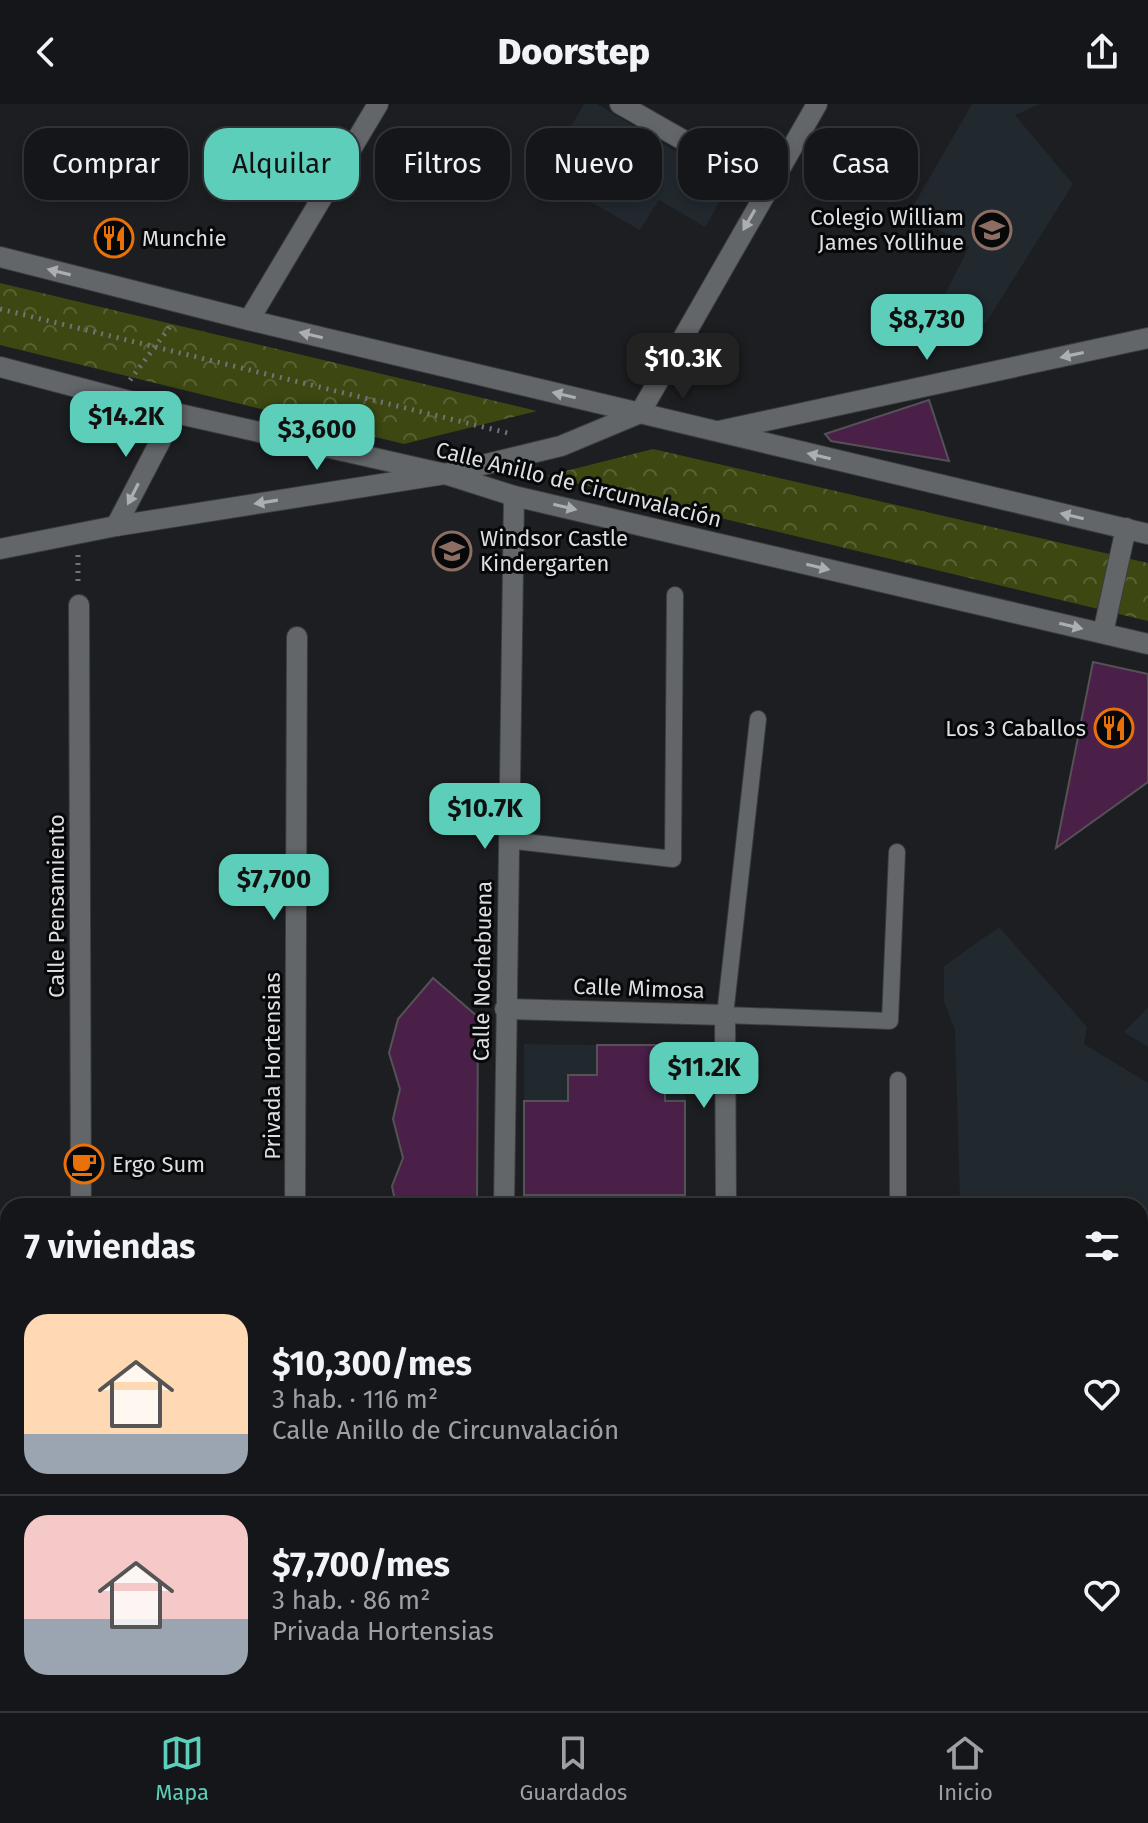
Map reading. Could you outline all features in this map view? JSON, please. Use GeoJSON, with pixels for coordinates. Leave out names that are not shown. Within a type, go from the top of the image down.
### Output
{"type":"FeatureCollection","features":[{"type":"Feature","properties":{"kind":"street"},"geometry":{"type":"LineString","coordinates":[[249,320],[378,104]]}},
{"type":"Feature","properties":{"kind":"street"},"geometry":{"type":"LineString","coordinates":[[620,104],[678,137]]}},
{"type":"Feature","properties":{"kind":"street"},"geometry":{"type":"LineString","coordinates":[[788,153],[817,104]]}},
{"type":"Feature","properties":{"kind":"street"},"geometry":{"type":"LineString","coordinates":[[0,549],[116,526],[445,474],[561,446],[640,413],[760,200]]}},
{"type":"Feature","properties":{"kind":"street"},"geometry":{"type":"LineString","coordinates":[[0,257],[249,320],[1148,534]]}},
{"type":"Feature","properties":{"kind":"street"},"geometry":{"type":"LineString","coordinates":[[715,432],[1148,338]]}},
{"type":"Feature","properties":{"kind":"street","name":"Calle Anillo de Circunvalación"},"geometry":{"type":"LineString","coordinates":[[0,367],[175,413],[445,474],[514,496],[1148,644]]}},
{"type":"Feature","properties":{"kind":"street"},"geometry":{"type":"LineString","coordinates":[[116,526],[175,413]]}},
{"type":"Feature","properties":{"kind":"street","name":"Calle Nochebuena"},"geometry":{"type":"LineString","coordinates":[[504,1198],[514,496]]}},
{"type":"Feature","properties":{"kind":"street"},"geometry":{"type":"LineString","coordinates":[[1103,633],[1126,528]]}},
{"type":"Feature","properties":{"kind":"street","name":"Calle Pensamiento"},"geometry":{"type":"LineString","coordinates":[[79,605],[81,1198]]}},
{"type":"Feature","properties":{"kind":"street","name":"Privada Hortensias"},"geometry":{"type":"LineString","coordinates":[[295,1198],[297,637]]}},
{"type":"Feature","properties":{"kind":"street","name":"Calle Mimosa"},"geometry":{"type":"LineString","coordinates":[[505,1009],[725,1015],[726,1198]]}},
{"type":"Feature","properties":{"kind":"lane"},"geometry":{"type":"LineString","coordinates":[[507,840],[673,859],[675,595]]}},
{"type":"Feature","properties":{"kind":"lane"},"geometry":{"type":"LineString","coordinates":[[758,719],[725,1015],[890,1021],[897,852]]}},
{"type":"Feature","properties":{"kind":"lane"},"geometry":{"type":"LineString","coordinates":[[898,1080],[898,1198]]}},
{"type":"Feature","properties":{"kind":"path"},"geometry":{"type":"LineString","coordinates":[[116,398],[188,305]]}},
{"type":"Feature","properties":{"kind":"path"},"geometry":{"type":"LineString","coordinates":[[0,309],[515,435]]}},
{"type":"Feature","properties":{"kind":"path"},"geometry":{"type":"LineString","coordinates":[[77,534],[79,605]]}},
{"type":"Feature","properties":{"kind":"shaded area"},"geometry":{"type":"Polygon","coordinates":[[[584,104],[597,104],[637,128],[570,128],[584,104]]]}},
{"type":"Feature","properties":{"kind":"shaded area","name":"Colegio William James Yollihue"},"geometry":{"type":"Polygon","coordinates":[[[972,104],[1040,104],[1015,115],[1073,184],[986,323],[926,331],[969,247],[909,213],[972,104]]]}},
{"type":"Feature","properties":{"kind":"shaded area"},"geometry":{"type":"Polygon","coordinates":[[[662,143],[678,153],[678,200],[721,200],[705,227],[659,200],[662,200],[662,143]]]}},
{"type":"Feature","properties":{"kind":"shaded area"},"geometry":{"type":"Polygon","coordinates":[[[587,200],[659,200],[640,230],[587,200]]]}},
{"type":"Feature","properties":{"kind":"shaded area"},"geometry":{"type":"Polygon","coordinates":[[[999,927],[1087,1027],[1084,1044],[1148,1083],[1148,1198],[960,1198],[955,1030],[944,1001],[944,966],[999,927]]]}},
{"type":"Feature","properties":{"kind":"shaded area"},"geometry":{"type":"Polygon","coordinates":[[[1148,1008],[1148,1047],[1124,1032],[1148,1008]]]}},
{"type":"Feature","properties":{"kind":"shaded area"},"geometry":{"type":"Polygon","coordinates":[[[524,1044],[686,1046],[685,1195],[524,1195],[524,1044]]]}},
{"type":"Feature","properties":{"kind":"green space"},"geometry":{"type":"Polygon","coordinates":[[[0,283],[537,411],[404,444],[0,345],[0,283]]]}},
{"type":"Feature","properties":{"kind":"green space"},"geometry":{"type":"Polygon","coordinates":[[[653,449],[1148,563],[1148,621],[546,476],[653,449]]]}},
{"type":"Feature","properties":{"kind":"building"},"geometry":{"type":"Polygon","coordinates":[[[929,400],[949,461],[831,441],[825,434],[929,400]]]}},
{"type":"Feature","properties":{"kind":"building","name":"Los 3 Caballos"},"geometry":{"type":"Polygon","coordinates":[[[1093,662],[1148,674],[1148,782],[1056,848],[1093,662]]]}},
{"type":"Feature","properties":{"kind":"building"},"geometry":{"type":"Polygon","coordinates":[[[433,978],[478,1017],[477,1198],[394,1198],[392,1186],[403,1158],[393,1119],[400,1089],[389,1053],[398,1019],[433,978]]]}},
{"type":"Feature","properties":{"kind":"building"},"geometry":{"type":"Polygon","coordinates":[[[597,1045],[665,1045],[665,1101],[685,1101],[685,1195],[524,1195],[524,1101],[568,1101],[568,1075],[597,1075],[597,1045]]]}},
{"type":"Feature","properties":{"kind":"place","name":"Colegio William James Yollihue"},"geometry":{"type":"Point","coordinates":[992,230]}},
{"type":"Feature","properties":{"kind":"place","name":"Munchie"},"geometry":{"type":"Point","coordinates":[114,238]}},
{"type":"Feature","properties":{"kind":"place","name":"Windsor Castle Kindergarten"},"geometry":{"type":"Point","coordinates":[452,551]}},
{"type":"Feature","properties":{"kind":"place","name":"Los 3 Caballos"},"geometry":{"type":"Point","coordinates":[1114,728]}},
{"type":"Feature","properties":{"kind":"place","name":"Ergo Sum"},"geometry":{"type":"Point","coordinates":[84,1164]}}]}
